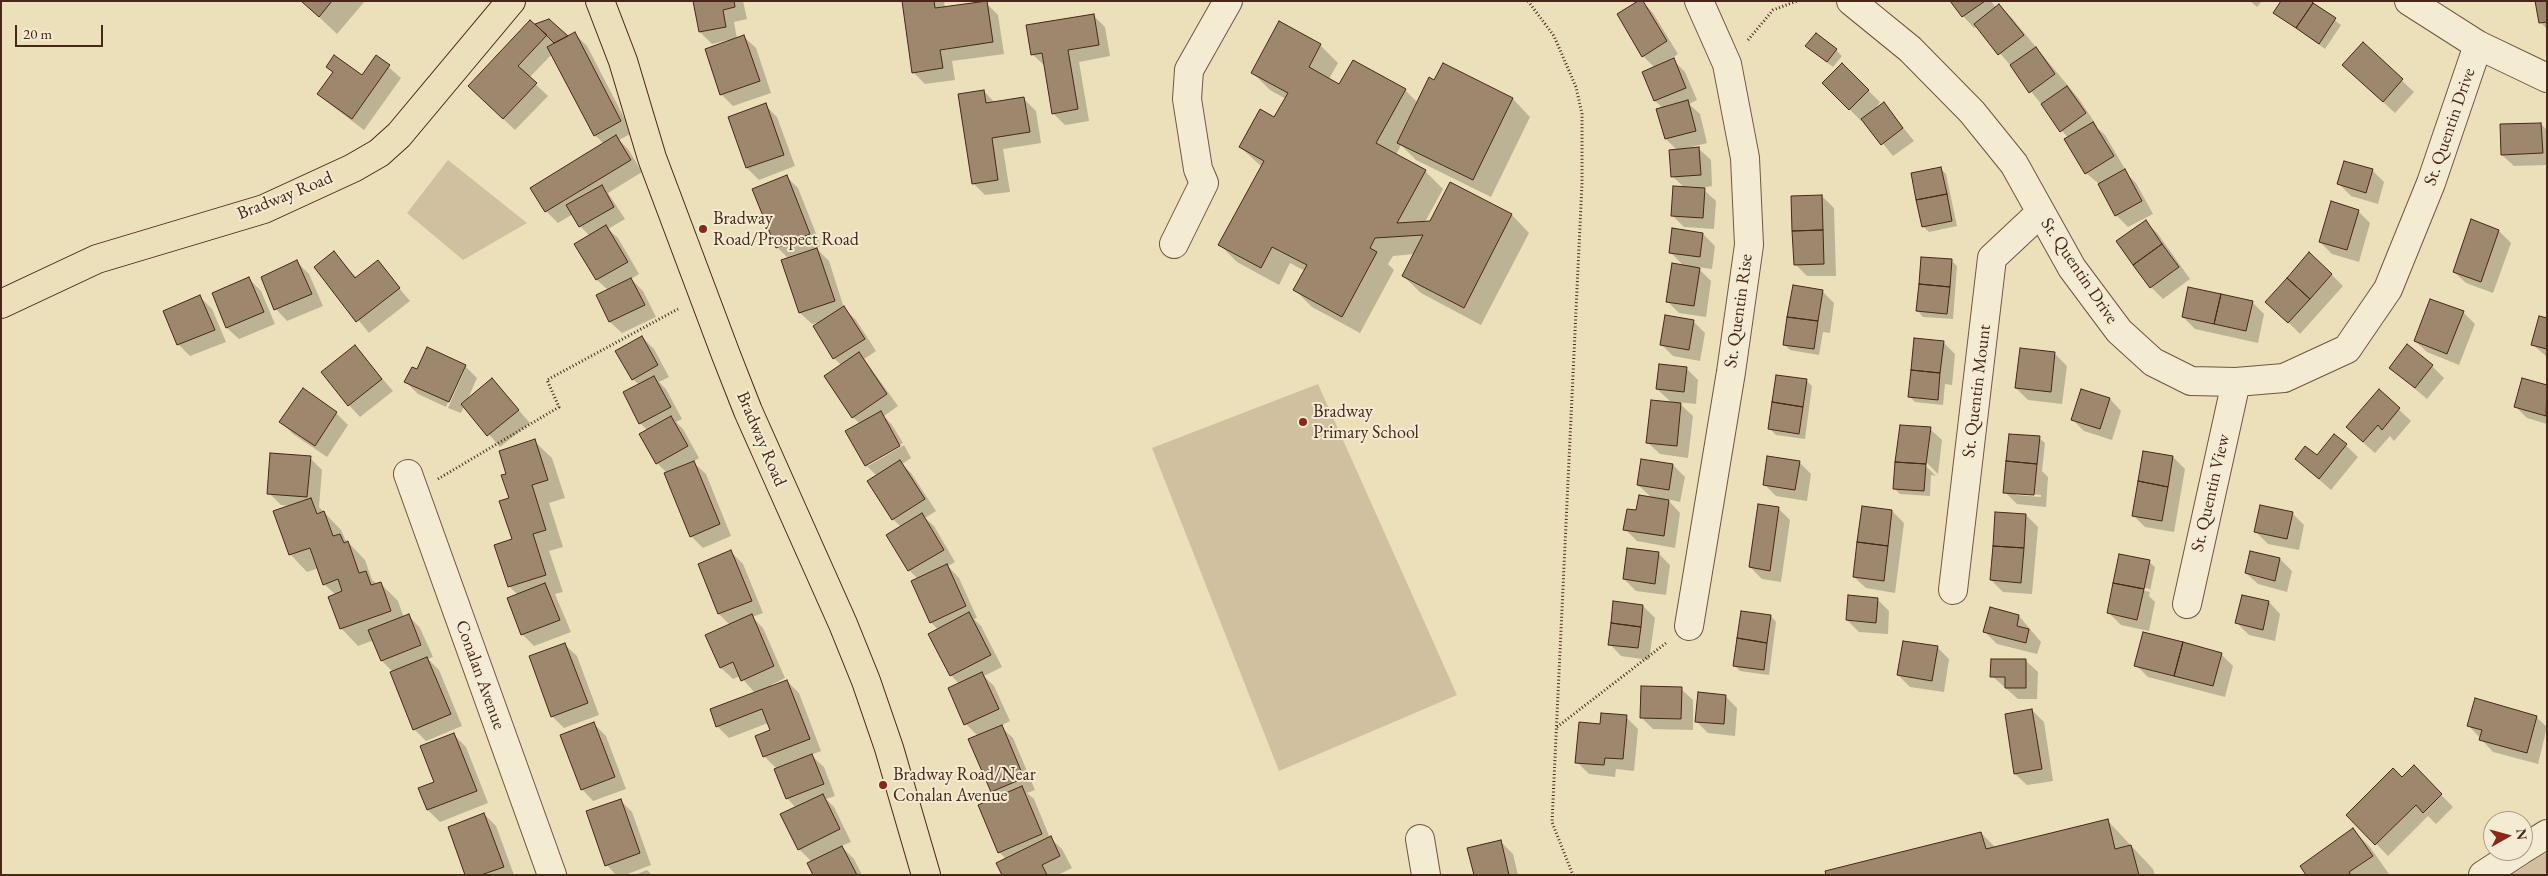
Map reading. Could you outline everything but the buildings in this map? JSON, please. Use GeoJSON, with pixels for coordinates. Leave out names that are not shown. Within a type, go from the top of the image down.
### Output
{"type":"FeatureCollection","features":[{"type":"Feature","properties":{"kind":"main road","name":"Bradway Road"},"geometry":{"type":"LineString","coordinates":[[1,304],[97,259],[264,209],[353,168],[379,153],[399,135],[510,1]]}},
{"type":"Feature","properties":{"kind":"main road","name":"Bradway Road"},"geometry":{"type":"LineString","coordinates":[[600,1],[623,61],[652,158],[748,411],[843,624],[862,673],[889,748],[926,875]]}},
{"type":"Feature","properties":{"kind":"street"},"geometry":{"type":"LineString","coordinates":[[1174,244],[1204,183],[1198,169],[1187,99],[1189,70],[1228,1]]}},
{"type":"Feature","properties":{"kind":"street","name":"St. Quentin Rise"},"geometry":{"type":"LineString","coordinates":[[1689,626],[1731,372],[1749,244],[1745,158],[1727,64],[1699,1]]}},
{"type":"Feature","properties":{"kind":"street","name":"St. Quentin Drive"},"geometry":{"type":"LineString","coordinates":[[1851,1],[1910,49],[1972,112],[2014,164],[2072,268],[2120,331],[2154,362],[2191,381],[2236,382],[2284,378],[2347,349],[2388,289],[2431,183],[2478,46]]}},
{"type":"Feature","properties":{"kind":"street"},"geometry":{"type":"LineString","coordinates":[[2408,1],[2478,46],[2547,78]]}},
{"type":"Feature","properties":{"kind":"street","name":"St. Quentin Mount"},"geometry":{"type":"LineString","coordinates":[[1953,590],[1992,258],[2040,213]]}},
{"type":"Feature","properties":{"kind":"street","name":"St. Quentin View"},"geometry":{"type":"LineString","coordinates":[[2187,604],[2236,382]]}},
{"type":"Feature","properties":{"kind":"street","name":"Conalan Avenue"},"geometry":{"type":"LineString","coordinates":[[412,484],[552,875]]}},
{"type":"Feature","properties":{"kind":"street"},"geometry":{"type":"LineString","coordinates":[[2533,843],[2547,834]]}},
{"type":"Feature","properties":{"kind":"street"},"geometry":{"type":"LineString","coordinates":[[1420,839],[1426,875]]}},
{"type":"Feature","properties":{"kind":"street"},"geometry":{"type":"LineString","coordinates":[[2483,875],[2505,861]]}},
{"type":"Feature","properties":{"kind":"path"},"geometry":{"type":"LineString","coordinates":[[1528,1],[1554,36],[1576,87],[1582,114],[1582,183],[1552,822],[1572,875]]}},
{"type":"Feature","properties":{"kind":"path"},"geometry":{"type":"LineString","coordinates":[[1727,64],[1773,10],[1797,1]]}},
{"type":"Feature","properties":{"kind":"path"},"geometry":{"type":"LineString","coordinates":[[412,484],[559,407],[547,380],[703,295]]}},
{"type":"Feature","properties":{"kind":"path"},"geometry":{"type":"LineString","coordinates":[[1557,727],[1689,626]]}},
{"type":"Feature","properties":{"kind":"shaded area"},"geometry":{"type":"Polygon","coordinates":[[[448,160],[527,223],[463,260],[407,213],[448,160]]]}},
{"type":"Feature","properties":{"kind":"shaded area"},"geometry":{"type":"Polygon","coordinates":[[[1318,384],[1457,695],[1279,771],[1152,448],[1318,384]]]}},
{"type":"Feature","properties":{"kind":"shaded area"},"geometry":{"type":"Polygon","coordinates":[[[2547,852],[2547,875],[2511,875],[2533,861],[2547,852]]]}},
{"type":"Feature","properties":{"kind":"place","name":"Bradway Road/Prospect Road"},"geometry":{"type":"Point","coordinates":[703,229]}},
{"type":"Feature","properties":{"kind":"place","name":"Bradway Primary School"},"geometry":{"type":"Point","coordinates":[1303,422]}},
{"type":"Feature","properties":{"kind":"place","name":"Bradway Road/Near Conalan Avenue"},"geometry":{"type":"Point","coordinates":[883,785]}}]}
